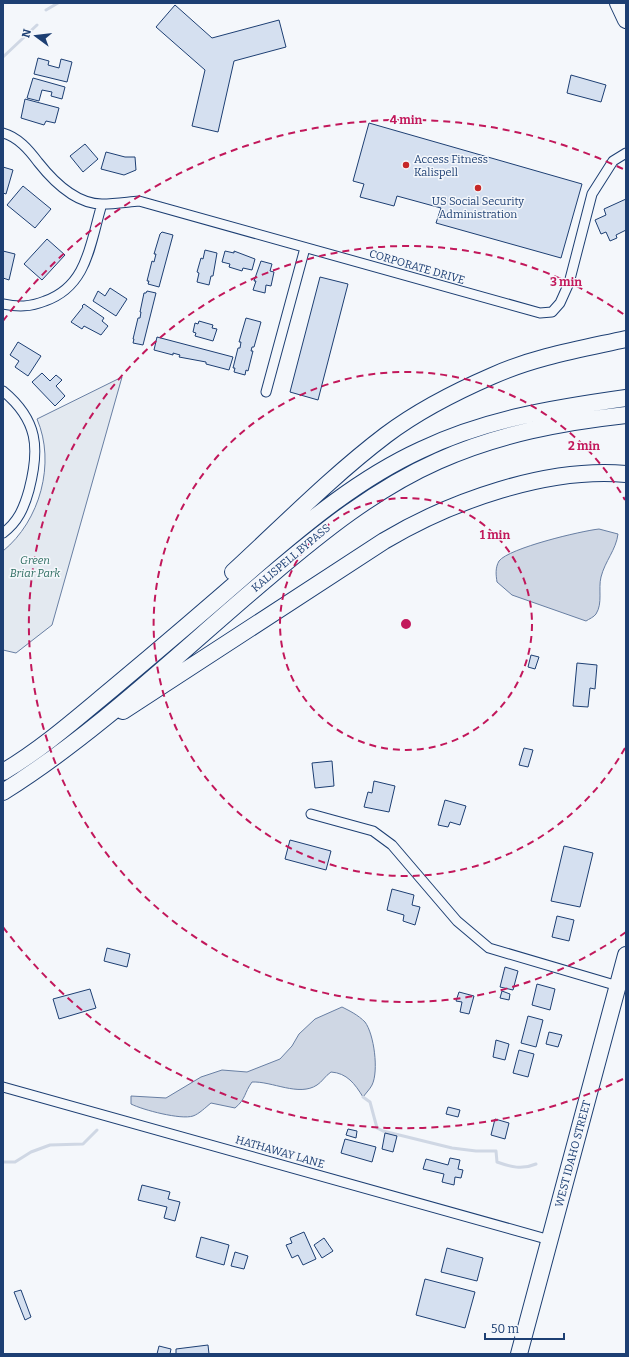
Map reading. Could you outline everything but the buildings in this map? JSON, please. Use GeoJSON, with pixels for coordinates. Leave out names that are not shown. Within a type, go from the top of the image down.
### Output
{"type":"FeatureCollection","features":[{"type":"Feature","properties":{"kind":"highway"},"geometry":{"type":"LineString","coordinates":[[618,3],[626,20]]}},
{"type":"Feature","properties":{"kind":"highway"},"geometry":{"type":"LineString","coordinates":[[170,639],[212,592],[343,471],[386,435],[442,401],[493,375],[558,354],[626,340]]}},
{"type":"Feature","properties":{"kind":"highway","name":"KALISPELL BYPASS"},"geometry":{"type":"LineString","coordinates":[[3,772],[64,728],[314,517],[360,485],[402,459],[436,443],[492,423],[551,410],[626,398]]}},
{"type":"Feature","properties":{"kind":"highway","name":"KALISPELL BYPASS"},"geometry":{"type":"LineString","coordinates":[[3,792],[42,766],[85,732],[319,534],[353,509],[386,488],[437,461],[492,440],[548,426],[626,415]]}},
{"type":"Feature","properties":{"kind":"highway"},"geometry":{"type":"LineString","coordinates":[[85,732],[137,703],[384,541],[424,519],[474,499],[527,484],[571,476],[626,474]]}},
{"type":"Feature","properties":{"kind":"highway","name":"WEST IDAHO STREET"},"geometry":{"type":"LineString","coordinates":[[520,1354],[626,954]]}},
{"type":"Feature","properties":{"kind":"street","name":"CORPORATE DRIVE"},"geometry":{"type":"LineString","coordinates":[[3,133],[29,149],[44,169],[74,196],[91,203],[102,204],[139,201],[540,313],[552,312],[560,303],[569,283],[592,194],[612,161],[626,153]]}},
{"type":"Feature","properties":{"kind":"street"},"geometry":{"type":"LineString","coordinates":[[3,304],[21,307],[35,305],[58,297],[70,288],[82,270],[102,204]]}},
{"type":"Feature","properties":{"kind":"street"},"geometry":{"type":"LineString","coordinates":[[266,392],[305,248]]}},
{"type":"Feature","properties":{"kind":"street"},"geometry":{"type":"LineString","coordinates":[[3,391],[24,413],[32,430],[36,449],[34,468],[24,506],[15,523],[3,533]]}},
{"type":"Feature","properties":{"kind":"street"},"geometry":{"type":"LineString","coordinates":[[311,814],[373,831],[392,844],[457,921],[488,948],[618,986]]}},
{"type":"Feature","properties":{"kind":"street","name":"HATHAWAY LANE"},"geometry":{"type":"LineString","coordinates":[[3,1087],[550,1240]]}},
{"type":"Feature","properties":{"kind":"green space","name":"Green Briar Park"},"geometry":{"type":"Polygon","coordinates":[[[122,377],[52,625],[16,653],[3,650],[3,551],[16,539],[27,524],[35,508],[41,490],[44,472],[45,454],[43,436],[37,419],[122,377]]]}},
{"type":"Feature","properties":{"kind":"shaded area"},"geometry":{"type":"Polygon","coordinates":[[[599,529],[618,534],[617,540],[601,577],[598,610],[593,617],[586,621],[512,595],[497,582],[497,566],[499,561],[505,556],[546,541],[599,529]]]}},
{"type":"Feature","properties":{"kind":"shaded area"},"geometry":{"type":"Polygon","coordinates":[[[342,1007],[357,1015],[365,1022],[371,1035],[375,1062],[374,1079],[363,1097],[350,1080],[342,1074],[331,1072],[317,1085],[310,1088],[294,1089],[260,1082],[252,1082],[243,1099],[235,1108],[211,1103],[200,1112],[193,1116],[187,1117],[162,1114],[131,1104],[131,1096],[166,1098],[201,1077],[222,1070],[247,1072],[280,1059],[292,1046],[299,1034],[315,1019],[342,1007]]]}},
{"type":"Feature","properties":{"kind":"waterway"},"geometry":{"type":"LineString","coordinates":[[46,10],[58,3]]}},
{"type":"Feature","properties":{"kind":"waterway"},"geometry":{"type":"LineString","coordinates":[[3,57],[37,25]]}},
{"type":"Feature","properties":{"kind":"waterway"},"geometry":{"type":"LineString","coordinates":[[363,1097],[370,1102],[377,1128],[383,1131],[452,1148],[476,1151],[496,1151],[497,1162],[512,1166],[526,1167],[536,1164]]}},
{"type":"Feature","properties":{"kind":"waterway"},"geometry":{"type":"LineString","coordinates":[[3,1162],[15,1162],[31,1152],[50,1145],[83,1144],[97,1130]]}},
{"type":"Feature","properties":{"kind":"place","name":"Access Fitness Kalispell"},"geometry":{"type":"Point","coordinates":[406,165]}},
{"type":"Feature","properties":{"kind":"place","name":"US Social Security Administration"},"geometry":{"type":"Point","coordinates":[478,188]}}]}
